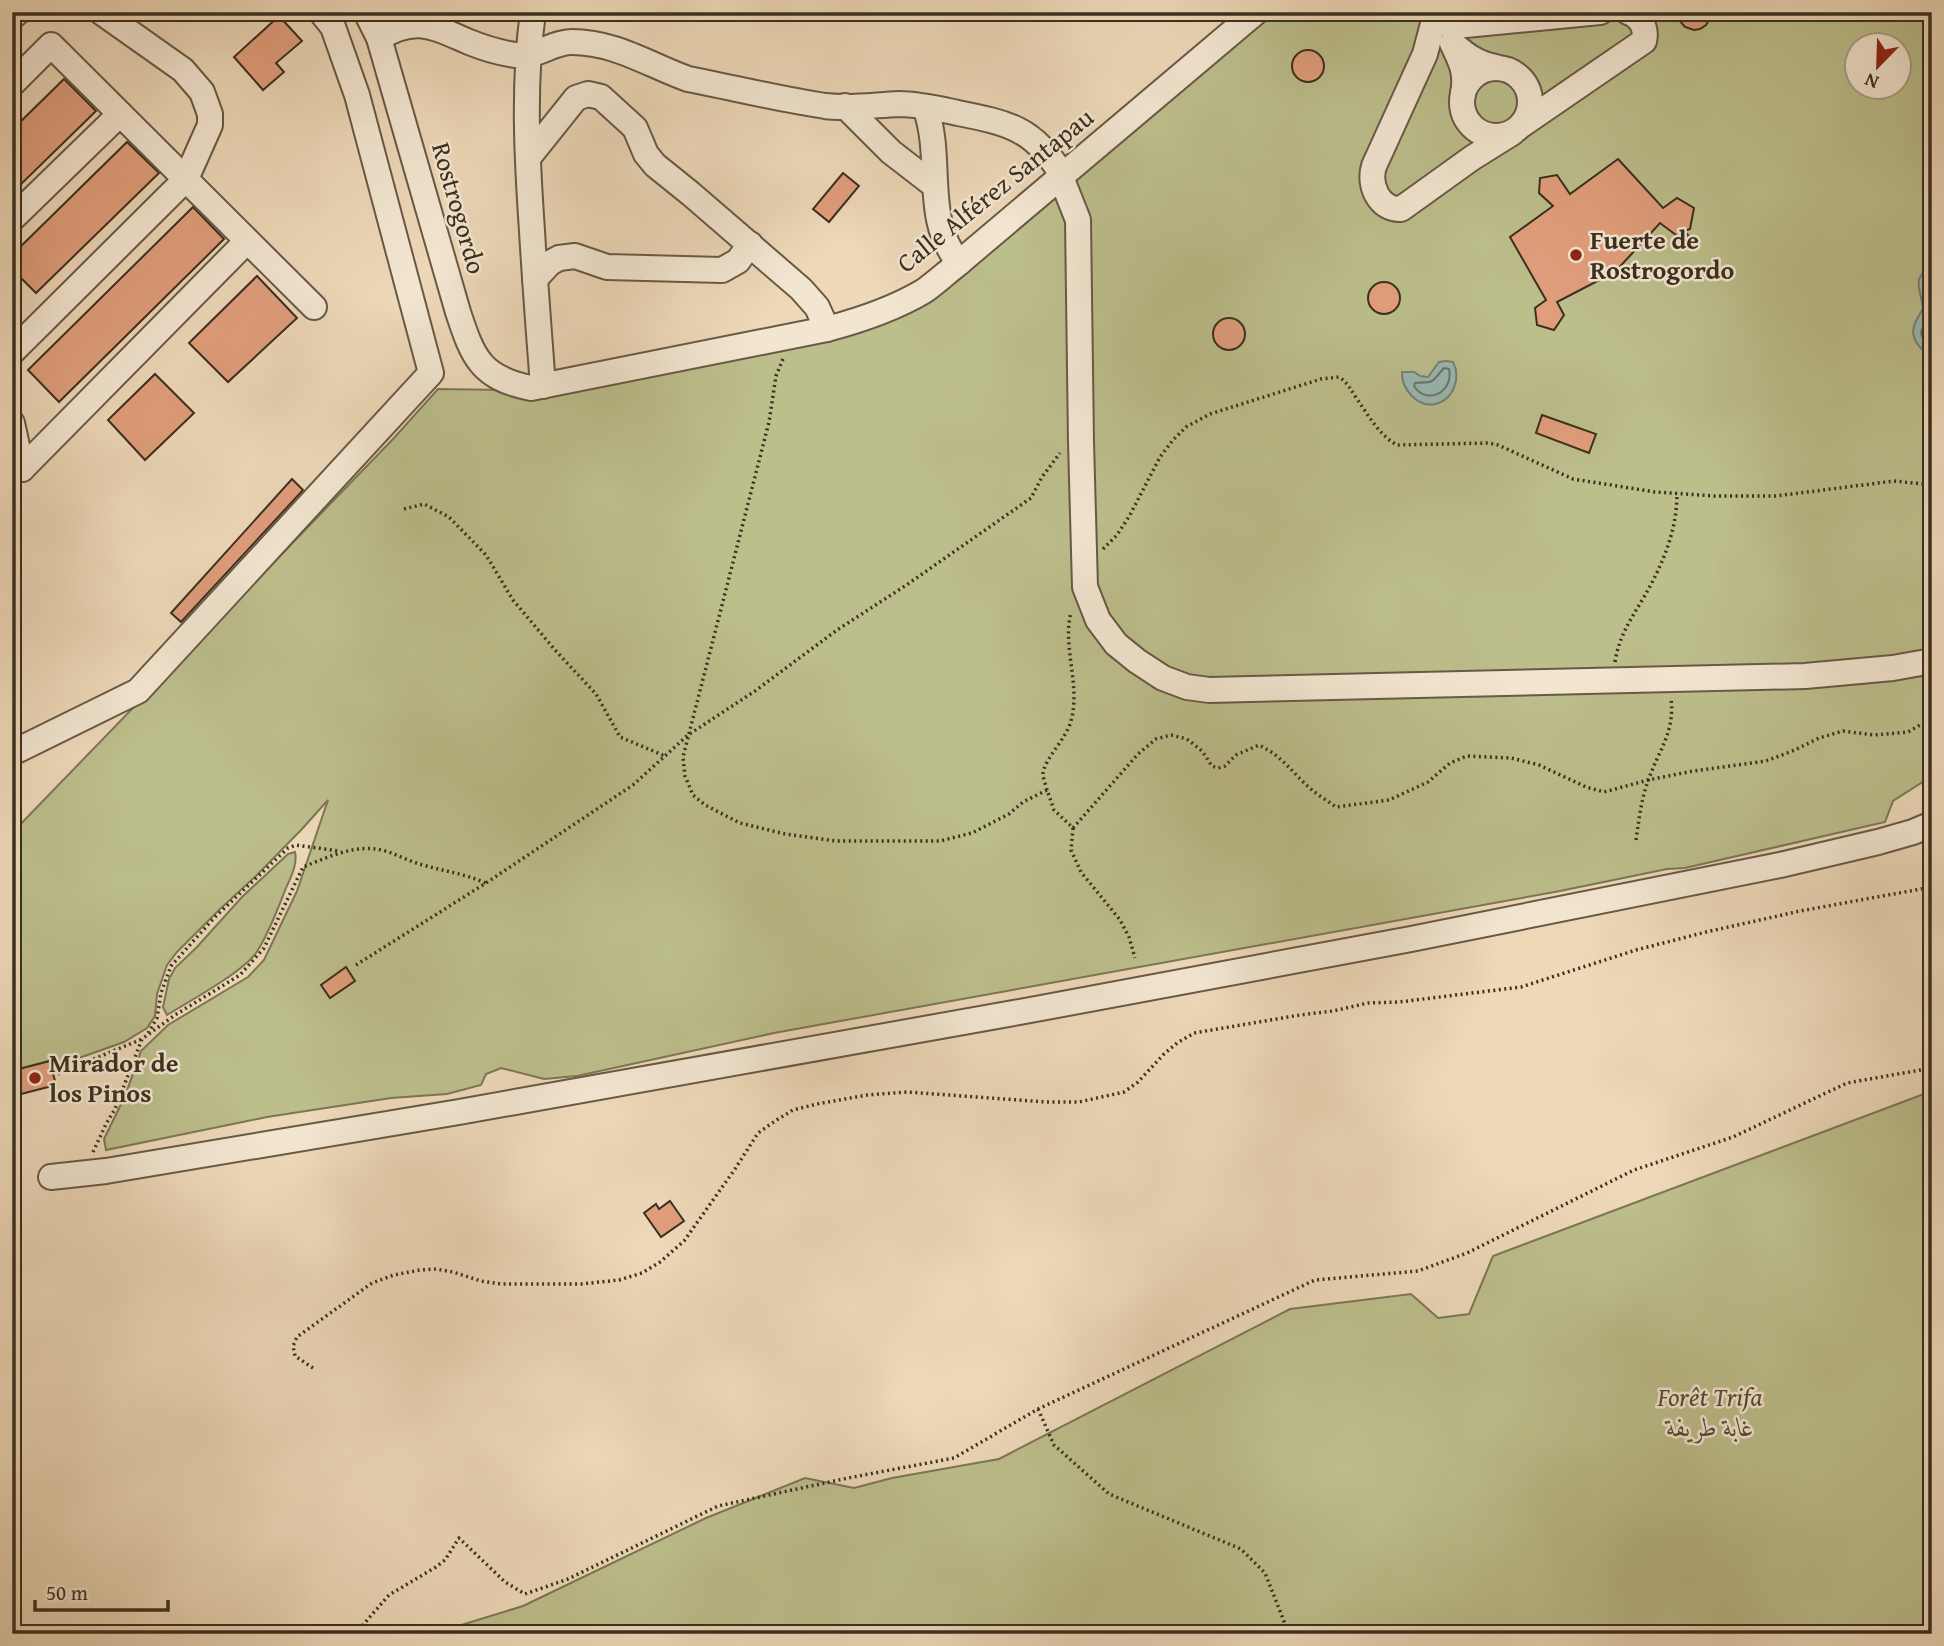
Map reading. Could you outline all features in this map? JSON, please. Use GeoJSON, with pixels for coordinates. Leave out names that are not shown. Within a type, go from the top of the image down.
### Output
{"type":"FeatureCollection","features":[{"type":"Feature","properties":{"kind":"street"},"geometry":{"type":"LineString","coordinates":[[12,17],[18,12]]}},
{"type":"Feature","properties":{"kind":"street"},"geometry":{"type":"LineString","coordinates":[[12,352],[186,179],[210,125],[210,114],[202,92],[183,70],[102,12]]}},
{"type":"Feature","properties":{"kind":"street"},"geometry":{"type":"LineString","coordinates":[[12,753],[138,691],[431,373],[358,95],[333,27],[321,12]]}},
{"type":"Feature","properties":{"kind":"street","name":"Rostrogordo"},"geometry":{"type":"LineString","coordinates":[[366,12],[379,38],[458,313],[471,348],[494,376],[511,384],[537,387]]}},
{"type":"Feature","properties":{"kind":"street"},"geometry":{"type":"LineString","coordinates":[[533,12],[526,95],[537,387]]}},
{"type":"Feature","properties":{"kind":"street","name":"Calle Alférez Santapau"},"geometry":{"type":"LineString","coordinates":[[537,387],[827,329],[898,305],[925,290],[959,263],[1256,12]]}},
{"type":"Feature","properties":{"kind":"street"},"geometry":{"type":"LineString","coordinates":[[1431,16],[1455,26],[1600,12]]}},
{"type":"Feature","properties":{"kind":"street"},"geometry":{"type":"LineString","coordinates":[[1431,16],[1425,54],[1371,175],[1373,188],[1380,201],[1394,209],[1401,209],[1644,41],[1646,32],[1642,23],[1628,12]]}},
{"type":"Feature","properties":{"kind":"street"},"geometry":{"type":"LineString","coordinates":[[1431,16],[1452,43],[1470,58],[1483,65],[1511,70],[1525,82],[1531,96],[1530,110],[1518,129],[1500,136],[1484,134],[1469,123]]}},
{"type":"Feature","properties":{"kind":"street"},"geometry":{"type":"LineString","coordinates":[[379,38],[388,32],[409,26],[433,27],[483,47],[528,56],[560,43],[587,43],[618,49],[688,79],[827,106],[904,104],[925,107],[1003,122],[1037,143],[1055,163],[1062,176],[1078,220],[1085,587],[1098,620],[1116,643],[1163,678],[1187,687],[1223,689],[1612,681],[1805,676],[1893,668],[1932,660]]}},
{"type":"Feature","properties":{"kind":"street"},"geometry":{"type":"LineString","coordinates":[[1452,43],[1466,78],[1462,108],[1476,143],[1472,158]]}},
{"type":"Feature","properties":{"kind":"street"},"geometry":{"type":"LineString","coordinates":[[12,84],[51,45],[314,307]]}},
{"type":"Feature","properties":{"kind":"street"},"geometry":{"type":"LineString","coordinates":[[1463,94],[1468,82],[1480,71],[1496,67]]}},
{"type":"Feature","properties":{"kind":"street"},"geometry":{"type":"LineString","coordinates":[[528,158],[576,98],[588,94],[601,97],[635,128],[646,154],[655,165],[810,298],[827,329]]}},
{"type":"Feature","properties":{"kind":"street"},"geometry":{"type":"LineString","coordinates":[[845,106],[891,152],[935,186]]}},
{"type":"Feature","properties":{"kind":"street"},"geometry":{"type":"LineString","coordinates":[[925,107],[932,131],[941,233],[959,263]]}},
{"type":"Feature","properties":{"kind":"street"},"geometry":{"type":"LineString","coordinates":[[12,219],[120,114]]}},
{"type":"Feature","properties":{"kind":"street"},"geometry":{"type":"LineString","coordinates":[[12,423],[22,469],[247,241]]}},
{"type":"Feature","properties":{"kind":"street"},"geometry":{"type":"LineString","coordinates":[[535,279],[550,263],[559,258],[575,256],[607,267],[722,270],[738,261],[750,244]]}},
{"type":"Feature","properties":{"kind":"street"},"geometry":{"type":"LineString","coordinates":[[51,1177],[459,1112],[1411,939],[1792,862],[1878,842],[1932,824]]}},
{"type":"Feature","properties":{"kind":"path"},"geometry":{"type":"LineString","coordinates":[[794,335],[776,376],[769,422],[682,757],[685,776],[693,795],[705,805],[740,823],[785,834],[836,841],[940,841],[972,833],[1047,790]]}},
{"type":"Feature","properties":{"kind":"path"},"geometry":{"type":"LineString","coordinates":[[1083,564],[1117,535],[1160,457],[1186,427],[1210,414],[1321,379],[1339,377],[1347,382],[1355,397],[1388,440],[1398,445],[1488,443],[1573,479],[1655,492],[1715,496],[1776,496],[1894,481],[1932,485]]}},
{"type":"Feature","properties":{"kind":"path"},"geometry":{"type":"LineString","coordinates":[[356,965],[633,785],[688,735],[755,691],[837,629],[905,586],[1031,498],[1058,454],[1072,444],[1081,442]]}},
{"type":"Feature","properties":{"kind":"path"},"geometry":{"type":"LineString","coordinates":[[1612,681],[1617,648],[1622,635],[1668,546],[1677,510],[1677,494]]}},
{"type":"Feature","properties":{"kind":"path"},"geometry":{"type":"LineString","coordinates":[[404,509],[424,504],[449,517],[486,555],[513,600],[596,694],[620,737],[665,756]]}},
{"type":"Feature","properties":{"kind":"path"},"geometry":{"type":"LineString","coordinates":[[1072,608],[1072,721],[1064,739],[1052,753],[1043,774],[1054,810],[1073,828]]}},
{"type":"Feature","properties":{"kind":"path"},"geometry":{"type":"LineString","coordinates":[[1636,840],[1648,780],[1670,730],[1673,716],[1671,694],[1676,679]]}},
{"type":"Feature","properties":{"kind":"path"},"geometry":{"type":"LineString","coordinates":[[1135,958],[1129,937],[1119,920],[1081,872],[1071,850],[1073,828],[1138,754],[1156,739],[1171,735],[1187,739],[1202,751],[1212,766],[1218,768],[1225,766],[1236,755],[1259,745],[1273,752],[1311,790],[1336,807],[1389,800],[1428,782],[1450,763],[1467,756],[1511,758],[1539,765],[1586,787],[1604,792],[1693,771],[1766,761],[1819,738],[1843,731],[1874,736],[1908,732],[1932,718]]}},
{"type":"Feature","properties":{"kind":"path"},"geometry":{"type":"LineString","coordinates":[[147,1034],[157,1018],[161,993],[171,966],[214,918],[288,848],[296,845],[342,851],[375,849],[486,883]]}},
{"type":"Feature","properties":{"kind":"path"},"geometry":{"type":"LineString","coordinates":[[58,1074],[142,1039],[175,1014],[240,975],[264,948],[303,867],[342,851]]}},
{"type":"Feature","properties":{"kind":"path"},"geometry":{"type":"LineString","coordinates":[[313,1368],[295,1356],[293,1346],[297,1337],[372,1283],[394,1275],[436,1269],[501,1284],[581,1284],[619,1280],[642,1273],[660,1262],[684,1241],[758,1133],[793,1111],[867,1095],[907,1092],[1079,1102],[1124,1092],[1138,1083],[1177,1043],[1194,1033],[1333,1012],[1368,1003],[1399,1002],[1521,987],[1636,950],[1706,932],[1800,911],[1932,887]]}},
{"type":"Feature","properties":{"kind":"path"},"geometry":{"type":"LineString","coordinates":[[84,1173],[115,1109],[142,1039]]}},
{"type":"Feature","properties":{"kind":"path"},"geometry":{"type":"LineString","coordinates":[[355,1634],[389,1595],[445,1560],[459,1538],[505,1582],[525,1594],[568,1579],[718,1506],[954,1458],[1038,1409],[1315,1280],[1418,1271],[1467,1252],[1634,1170],[1733,1137],[1847,1083],[1932,1068]]}},
{"type":"Feature","properties":{"kind":"path"},"geometry":{"type":"LineString","coordinates":[[1038,1409],[1054,1445],[1109,1494],[1241,1549],[1265,1573],[1289,1634]]}},
{"type":"Feature","properties":{"kind":"green space"},"geometry":{"type":"Polygon","coordinates":[[[1269,12],[1932,12],[1932,776],[1893,801],[1885,822],[1685,868],[1667,869],[1560,891],[774,1033],[577,1076],[544,1079],[501,1068],[486,1074],[481,1085],[447,1094],[391,1098],[267,1117],[106,1150],[104,1139],[125,1096],[141,1051],[168,1025],[248,977],[264,960],[297,891],[328,800],[256,876],[177,952],[167,965],[157,994],[155,1016],[147,1028],[124,1042],[51,1068],[49,1061],[15,1070],[21,1047],[12,1015],[12,833],[394,438],[438,389],[506,390],[864,329],[1086,166],[1269,12]]]}},
{"type":"Feature","properties":{"kind":"green space"},"geometry":{"type":"Polygon","coordinates":[[[295,852],[292,873],[272,924],[256,953],[227,978],[167,1015],[163,1007],[169,979],[175,968],[242,897],[288,854],[295,852]]]}},
{"type":"Feature","properties":{"kind":"green space","name":"Forêt Trifa غابة طريفة"},"geometry":{"type":"Polygon","coordinates":[[[1932,1091],[1932,1634],[432,1634],[523,1606],[706,1518],[805,1478],[854,1488],[892,1478],[999,1459],[1290,1309],[1411,1294],[1438,1318],[1469,1314],[1493,1256],[1932,1091]]]}},
{"type":"Feature","properties":{"kind":"water"},"geometry":{"type":"Polygon","coordinates":[[[1932,265],[1932,355],[1919,346],[1914,338],[1913,328],[1923,308],[1919,279],[1932,265]]]}},
{"type":"Feature","properties":{"kind":"water"},"geometry":{"type":"Polygon","coordinates":[[[1439,362],[1453,362],[1456,374],[1454,387],[1447,398],[1442,402],[1428,404],[1411,396],[1404,384],[1402,372],[1414,372],[1428,377],[1439,362]]]}},
{"type":"Feature","properties":{"kind":"building"},"geometry":{"type":"Polygon","coordinates":[[[1672,12],[1714,12],[1706,25],[1694,30],[1685,27],[1672,12]]]}},
{"type":"Feature","properties":{"kind":"building"},"geometry":{"type":"Polygon","coordinates":[[[279,16],[302,41],[276,63],[284,72],[263,90],[234,57],[279,16]]]}},
{"type":"Feature","properties":{"kind":"building"},"geometry":{"type":"Polygon","coordinates":[[[1308,50],[1319,55],[1324,66],[1319,77],[1308,82],[1297,77],[1292,66],[1297,55],[1308,50]]]}},
{"type":"Feature","properties":{"kind":"building"},"geometry":{"type":"Polygon","coordinates":[[[64,79],[96,111],[12,193],[12,130],[64,79]]]}},
{"type":"Feature","properties":{"kind":"building"},"geometry":{"type":"Polygon","coordinates":[[[127,142],[159,173],[36,293],[12,269],[12,255],[127,142]]]}},
{"type":"Feature","properties":{"kind":"building","name":"Fuerte de Rostrogordo"},"geometry":{"type":"Polygon","coordinates":[[[1618,159],[1663,208],[1677,198],[1694,208],[1690,229],[1684,231],[1689,236],[1684,241],[1660,223],[1615,272],[1557,302],[1564,315],[1554,330],[1537,325],[1535,308],[1546,300],[1510,237],[1553,206],[1539,193],[1540,178],[1557,175],[1570,194],[1618,159]]]}},
{"type":"Feature","properties":{"kind":"building"},"geometry":{"type":"Polygon","coordinates":[[[843,173],[859,186],[829,222],[813,209],[843,173]]]}},
{"type":"Feature","properties":{"kind":"building"},"geometry":{"type":"Polygon","coordinates":[[[193,207],[224,239],[59,402],[28,370],[193,207]]]}},
{"type":"Feature","properties":{"kind":"building"},"geometry":{"type":"Polygon","coordinates":[[[257,276],[297,318],[228,382],[189,343],[257,276]]]}},
{"type":"Feature","properties":{"kind":"building"},"geometry":{"type":"Polygon","coordinates":[[[1384,282],[1396,286],[1400,298],[1396,310],[1384,314],[1372,310],[1368,298],[1372,286],[1384,282]]]}},
{"type":"Feature","properties":{"kind":"building"},"geometry":{"type":"Polygon","coordinates":[[[1229,318],[1240,323],[1245,334],[1240,345],[1229,350],[1218,345],[1213,334],[1218,323],[1229,318]]]}},
{"type":"Feature","properties":{"kind":"building"},"geometry":{"type":"Polygon","coordinates":[[[155,374],[194,413],[145,460],[108,420],[155,374]]]}},
{"type":"Feature","properties":{"kind":"building"},"geometry":{"type":"Polygon","coordinates":[[[1542,415],[1596,434],[1589,453],[1536,433],[1542,415]]]}},
{"type":"Feature","properties":{"kind":"building"},"geometry":{"type":"Polygon","coordinates":[[[292,479],[303,490],[181,622],[171,613],[292,479]]]}},
{"type":"Feature","properties":{"kind":"building"},"geometry":{"type":"Polygon","coordinates":[[[346,967],[355,981],[330,998],[321,985],[346,967]]]}},
{"type":"Feature","properties":{"kind":"building","name":"Mirador de los Pinos"},"geometry":{"type":"Polygon","coordinates":[[[50,1061],[56,1085],[21,1094],[15,1070],[50,1061]]]}},
{"type":"Feature","properties":{"kind":"building"},"geometry":{"type":"Polygon","coordinates":[[[670,1201],[684,1221],[661,1237],[644,1213],[656,1204],[659,1209],[670,1201]]]}},
{"type":"Feature","properties":{"kind":"place","name":"Fuerte de Rostrogordo"},"geometry":{"type":"Point","coordinates":[1576,255]}},
{"type":"Feature","properties":{"kind":"place","name":"Mirador de los Pinos"},"geometry":{"type":"Point","coordinates":[35,1078]}}]}
